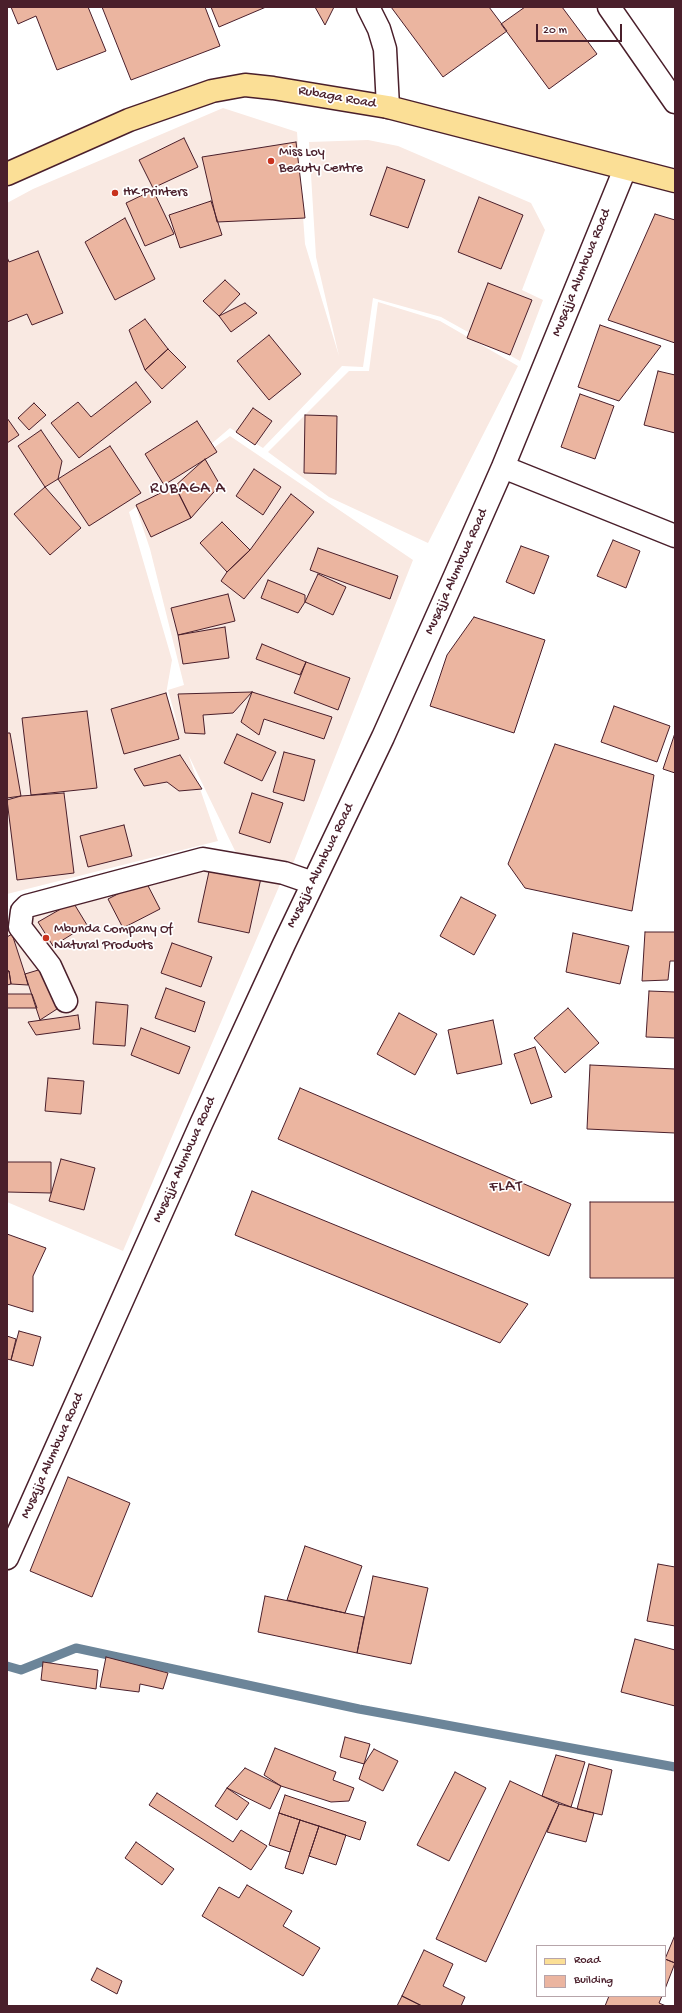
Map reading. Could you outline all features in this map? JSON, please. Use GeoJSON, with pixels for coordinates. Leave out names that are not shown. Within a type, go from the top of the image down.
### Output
{"type":"FeatureCollection","features":[{"type":"Feature","properties":{"kind":"main road","name":"Rubaga Road"},"geometry":{"type":"LineString","coordinates":[[7,174],[129,120],[229,87],[245,85],[274,88],[388,107],[675,181]]}},
{"type":"Feature","properties":{"kind":"street"},"geometry":{"type":"LineString","coordinates":[[368,7],[379,29],[385,49],[388,107]]}},
{"type":"Feature","properties":{"kind":"street"},"geometry":{"type":"LineString","coordinates":[[609,7],[675,102]]}},
{"type":"Feature","properties":{"kind":"street","name":"Musajja Alumbwa Road"},"geometry":{"type":"LineString","coordinates":[[7,1558],[201,1124],[313,883],[383,737],[503,467],[625,169]]}},
{"type":"Feature","properties":{"kind":"street"},"geometry":{"type":"LineString","coordinates":[[503,467],[675,536]]}},
{"type":"Feature","properties":{"kind":"street"},"geometry":{"type":"LineString","coordinates":[[66,1001],[50,966],[20,927],[22,911],[27,906],[203,859],[284,874],[313,883]]}},
{"type":"Feature","properties":{"kind":"shaded area"},"geometry":{"type":"Polygon","coordinates":[[[223,108],[297,132],[305,244],[339,356],[316,257],[309,142],[368,140],[398,146],[531,203],[545,230],[522,290],[543,300],[520,361],[441,317],[373,298],[363,367],[342,366],[263,448],[230,428],[164,484],[230,436],[413,560],[292,866],[238,857],[188,754],[218,841],[7,894],[7,203],[33,189],[223,108]],[[136,507],[129,512],[172,660],[166,694],[179,730],[168,690],[184,685],[150,549],[136,507]]]}},
{"type":"Feature","properties":{"kind":"shaded area"},"geometry":{"type":"Polygon","coordinates":[[[378,302],[440,321],[518,366],[428,543],[329,497],[268,452],[349,371],[369,371],[378,302]]]}},
{"type":"Feature","properties":{"kind":"shaded area"},"geometry":{"type":"Polygon","coordinates":[[[187,869],[281,882],[123,1251],[7,1202],[7,919],[187,869]]]}},
{"type":"Feature","properties":{"kind":"building"},"geometry":{"type":"Polygon","coordinates":[[[11,7],[88,7],[106,51],[57,70],[36,16],[18,24],[11,7]]]}},
{"type":"Feature","properties":{"kind":"building"},"geometry":{"type":"Polygon","coordinates":[[[102,7],[205,7],[220,46],[131,80],[102,7]]]}},
{"type":"Feature","properties":{"kind":"building"},"geometry":{"type":"Polygon","coordinates":[[[211,7],[266,7],[219,27],[211,7]]]}},
{"type":"Feature","properties":{"kind":"building"},"geometry":{"type":"Polygon","coordinates":[[[315,7],[334,7],[325,25],[315,7]]]}},
{"type":"Feature","properties":{"kind":"building"},"geometry":{"type":"Polygon","coordinates":[[[391,7],[489,7],[507,31],[443,77],[391,7]]]}},
{"type":"Feature","properties":{"kind":"building"},"geometry":{"type":"Polygon","coordinates":[[[525,7],[562,7],[597,54],[549,89],[501,24],[525,7]]]}},
{"type":"Feature","properties":{"kind":"building"},"geometry":{"type":"Polygon","coordinates":[[[184,138],[198,167],[153,188],[139,160],[184,138]]]}},
{"type":"Feature","properties":{"kind":"building"},"geometry":{"type":"Polygon","coordinates":[[[296,142],[305,218],[217,222],[202,157],[296,142]]]}},
{"type":"Feature","properties":{"kind":"building"},"geometry":{"type":"Polygon","coordinates":[[[387,167],[425,180],[408,228],[370,215],[387,167]]]}},
{"type":"Feature","properties":{"kind":"building"},"geometry":{"type":"Polygon","coordinates":[[[153,190],[174,234],[145,246],[126,203],[153,190]]]}},
{"type":"Feature","properties":{"kind":"building"},"geometry":{"type":"Polygon","coordinates":[[[479,197],[523,215],[501,269],[458,252],[479,197]]]}},
{"type":"Feature","properties":{"kind":"building"},"geometry":{"type":"Polygon","coordinates":[[[211,201],[222,235],[180,248],[169,215],[211,201]]]}},
{"type":"Feature","properties":{"kind":"building"},"geometry":{"type":"Polygon","coordinates":[[[655,214],[675,220],[675,343],[608,320],[655,214]]]}},
{"type":"Feature","properties":{"kind":"building"},"geometry":{"type":"Polygon","coordinates":[[[125,218],[155,279],[115,300],[85,242],[125,218]]]}},
{"type":"Feature","properties":{"kind":"building"},"geometry":{"type":"Polygon","coordinates":[[[38,251],[63,313],[32,325],[27,314],[7,322],[7,257],[9,262],[38,251]]]}},
{"type":"Feature","properties":{"kind":"building"},"geometry":{"type":"Polygon","coordinates":[[[225,280],[240,294],[219,316],[203,301],[225,280]]]}},
{"type":"Feature","properties":{"kind":"building"},"geometry":{"type":"Polygon","coordinates":[[[488,283],[532,300],[510,355],[467,338],[488,283]]]}},
{"type":"Feature","properties":{"kind":"building"},"geometry":{"type":"Polygon","coordinates":[[[245,303],[257,313],[231,332],[219,316],[245,303]]]}},
{"type":"Feature","properties":{"kind":"building"},"geometry":{"type":"Polygon","coordinates":[[[145,319],[168,349],[145,370],[129,330],[145,319]]]}},
{"type":"Feature","properties":{"kind":"building"},"geometry":{"type":"Polygon","coordinates":[[[600,325],[661,346],[619,401],[578,387],[600,325]]]}},
{"type":"Feature","properties":{"kind":"building"},"geometry":{"type":"Polygon","coordinates":[[[269,335],[301,374],[269,400],[237,361],[269,335]]]}},
{"type":"Feature","properties":{"kind":"building"},"geometry":{"type":"Polygon","coordinates":[[[168,349],[186,367],[162,389],[145,370],[168,349]]]}},
{"type":"Feature","properties":{"kind":"building"},"geometry":{"type":"Polygon","coordinates":[[[658,371],[675,375],[675,433],[644,425],[658,371]]]}},
{"type":"Feature","properties":{"kind":"building"},"geometry":{"type":"Polygon","coordinates":[[[136,382],[151,402],[79,458],[51,423],[78,402],[91,417],[136,382]]]}},
{"type":"Feature","properties":{"kind":"building"},"geometry":{"type":"Polygon","coordinates":[[[580,394],[614,406],[595,459],[561,447],[580,394]]]}},
{"type":"Feature","properties":{"kind":"building"},"geometry":{"type":"Polygon","coordinates":[[[34,403],[46,415],[29,430],[18,418],[34,403]]]}},
{"type":"Feature","properties":{"kind":"building"},"geometry":{"type":"Polygon","coordinates":[[[253,408],[272,421],[255,445],[236,432],[253,408]]]}},
{"type":"Feature","properties":{"kind":"building"},"geometry":{"type":"Polygon","coordinates":[[[305,415],[337,416],[336,474],[304,473],[305,415]]]}},
{"type":"Feature","properties":{"kind":"building"},"geometry":{"type":"Polygon","coordinates":[[[7,418],[19,435],[7,443],[7,418]]]}},
{"type":"Feature","properties":{"kind":"building"},"geometry":{"type":"Polygon","coordinates":[[[197,421],[217,452],[164,485],[145,454],[197,421]]]}},
{"type":"Feature","properties":{"kind":"building"},"geometry":{"type":"Polygon","coordinates":[[[41,430],[62,461],[58,479],[45,487],[18,446],[41,430]]]}},
{"type":"Feature","properties":{"kind":"building"},"geometry":{"type":"Polygon","coordinates":[[[110,446],[141,493],[89,526],[58,479],[110,446]]]}},
{"type":"Feature","properties":{"kind":"building"},"geometry":{"type":"Polygon","coordinates":[[[205,459],[220,485],[191,518],[175,486],[205,459]]]}},
{"type":"Feature","properties":{"kind":"building"},"geometry":{"type":"Polygon","coordinates":[[[254,469],[281,487],[263,515],[236,496],[254,469]]]}},
{"type":"Feature","properties":{"kind":"building"},"geometry":{"type":"Polygon","coordinates":[[[175,486],[191,518],[151,537],[136,505],[175,486]]]}},
{"type":"Feature","properties":{"kind":"building"},"geometry":{"type":"Polygon","coordinates":[[[45,487],[81,528],[50,555],[14,514],[45,487]]]}},
{"type":"Feature","properties":{"kind":"building"},"geometry":{"type":"Polygon","coordinates":[[[291,494],[314,512],[244,599],[221,581],[227,572],[250,550],[291,494]]]}},
{"type":"Feature","properties":{"kind":"building"},"geometry":{"type":"Polygon","coordinates":[[[222,522],[250,550],[227,572],[200,543],[222,522]]]}},
{"type":"Feature","properties":{"kind":"building"},"geometry":{"type":"Polygon","coordinates":[[[613,540],[640,551],[626,588],[597,576],[613,540]]]}},
{"type":"Feature","properties":{"kind":"building"},"geometry":{"type":"Polygon","coordinates":[[[521,546],[549,556],[534,594],[506,582],[521,546]]]}},
{"type":"Feature","properties":{"kind":"building"},"geometry":{"type":"Polygon","coordinates":[[[318,548],[398,576],[390,599],[310,570],[318,548]]]}},
{"type":"Feature","properties":{"kind":"building"},"geometry":{"type":"Polygon","coordinates":[[[318,574],[346,587],[333,615],[305,602],[318,574]]]}},
{"type":"Feature","properties":{"kind":"building"},"geometry":{"type":"Polygon","coordinates":[[[268,580],[305,595],[305,602],[298,613],[261,598],[268,580]]]}},
{"type":"Feature","properties":{"kind":"building"},"geometry":{"type":"Polygon","coordinates":[[[228,594],[235,621],[178,635],[171,608],[228,594]]]}},
{"type":"Feature","properties":{"kind":"building"},"geometry":{"type":"Polygon","coordinates":[[[474,617],[545,640],[514,733],[430,706],[447,655],[474,617]]]}},
{"type":"Feature","properties":{"kind":"building"},"geometry":{"type":"Polygon","coordinates":[[[225,627],[229,658],[183,664],[178,635],[225,627]]]}},
{"type":"Feature","properties":{"kind":"building"},"geometry":{"type":"Polygon","coordinates":[[[262,644],[306,662],[300,675],[256,659],[262,644]]]}},
{"type":"Feature","properties":{"kind":"building"},"geometry":{"type":"Polygon","coordinates":[[[306,662],[350,678],[338,710],[294,693],[306,662]]]}},
{"type":"Feature","properties":{"kind":"building"},"geometry":{"type":"Polygon","coordinates":[[[252,692],[233,713],[203,715],[205,734],[185,733],[178,694],[252,692]]]}},
{"type":"Feature","properties":{"kind":"building"},"geometry":{"type":"Polygon","coordinates":[[[252,692],[332,717],[324,739],[264,719],[259,735],[241,722],[252,692]]]}},
{"type":"Feature","properties":{"kind":"building"},"geometry":{"type":"Polygon","coordinates":[[[166,693],[179,739],[124,754],[111,709],[166,693]]]}},
{"type":"Feature","properties":{"kind":"building"},"geometry":{"type":"Polygon","coordinates":[[[614,706],[670,726],[657,762],[601,742],[614,706]]]}},
{"type":"Feature","properties":{"kind":"building"},"geometry":{"type":"Polygon","coordinates":[[[87,711],[97,788],[31,795],[22,718],[87,711]]]}},
{"type":"Feature","properties":{"kind":"building"},"geometry":{"type":"Polygon","coordinates":[[[7,733],[10,733],[21,796],[7,798],[7,733]]]}},
{"type":"Feature","properties":{"kind":"building"},"geometry":{"type":"Polygon","coordinates":[[[675,733],[675,773],[663,769],[675,733]]]}},
{"type":"Feature","properties":{"kind":"building"},"geometry":{"type":"Polygon","coordinates":[[[237,734],[276,752],[262,781],[224,763],[237,734]]]}},
{"type":"Feature","properties":{"kind":"building"},"geometry":{"type":"Polygon","coordinates":[[[555,744],[654,775],[632,911],[525,888],[508,864],[555,744]]]}},
{"type":"Feature","properties":{"kind":"building"},"geometry":{"type":"Polygon","coordinates":[[[284,752],[315,760],[304,801],[273,792],[284,752]]]}},
{"type":"Feature","properties":{"kind":"building"},"geometry":{"type":"Polygon","coordinates":[[[180,755],[202,789],[179,791],[167,782],[144,786],[134,769],[180,755]]]}},
{"type":"Feature","properties":{"kind":"building"},"geometry":{"type":"Polygon","coordinates":[[[64,793],[74,873],[17,880],[7,800],[21,796],[64,793]]]}},
{"type":"Feature","properties":{"kind":"building"},"geometry":{"type":"Polygon","coordinates":[[[252,793],[283,803],[270,843],[239,833],[252,793]]]}},
{"type":"Feature","properties":{"kind":"building"},"geometry":{"type":"Polygon","coordinates":[[[124,825],[132,856],[88,867],[80,836],[124,825]]]}},
{"type":"Feature","properties":{"kind":"building"},"geometry":{"type":"Polygon","coordinates":[[[210,867],[261,878],[249,933],[198,922],[210,867]]]}},
{"type":"Feature","properties":{"kind":"building"},"geometry":{"type":"Polygon","coordinates":[[[145,880],[160,909],[123,928],[108,899],[145,880]]]}},
{"type":"Feature","properties":{"kind":"building"},"geometry":{"type":"Polygon","coordinates":[[[461,897],[496,915],[474,955],[440,936],[461,897]]]}},
{"type":"Feature","properties":{"kind":"building"},"geometry":{"type":"Polygon","coordinates":[[[73,902],[87,925],[53,946],[38,922],[73,902]]]}},
{"type":"Feature","properties":{"kind":"building"},"geometry":{"type":"Polygon","coordinates":[[[645,932],[675,932],[675,961],[670,961],[668,980],[642,981],[645,932]]]}},
{"type":"Feature","properties":{"kind":"building"},"geometry":{"type":"Polygon","coordinates":[[[573,933],[629,946],[620,984],[566,972],[573,933]]]}},
{"type":"Feature","properties":{"kind":"building"},"geometry":{"type":"Polygon","coordinates":[[[12,934],[28,985],[11,984],[9,971],[7,971],[7,937],[12,934]]]}},
{"type":"Feature","properties":{"kind":"building"},"geometry":{"type":"Polygon","coordinates":[[[172,943],[212,957],[201,987],[161,973],[172,943]]]}},
{"type":"Feature","properties":{"kind":"building"},"geometry":{"type":"Polygon","coordinates":[[[45,968],[57,1009],[40,1020],[25,974],[45,968]]]}},
{"type":"Feature","properties":{"kind":"building"},"geometry":{"type":"Polygon","coordinates":[[[7,971],[9,971],[11,984],[7,985],[7,971]]]}},
{"type":"Feature","properties":{"kind":"building"},"geometry":{"type":"Polygon","coordinates":[[[166,988],[205,1002],[195,1032],[155,1018],[166,988]]]}},
{"type":"Feature","properties":{"kind":"building"},"geometry":{"type":"Polygon","coordinates":[[[649,991],[675,992],[675,1038],[646,1037],[649,991]]]}},
{"type":"Feature","properties":{"kind":"building"},"geometry":{"type":"Polygon","coordinates":[[[7,994],[32,994],[37,1008],[7,1008],[7,994]]]}},
{"type":"Feature","properties":{"kind":"building"},"geometry":{"type":"Polygon","coordinates":[[[96,1002],[128,1005],[125,1046],[93,1044],[96,1002]]]}},
{"type":"Feature","properties":{"kind":"building"},"geometry":{"type":"Polygon","coordinates":[[[568,1008],[599,1043],[565,1073],[534,1038],[568,1008]]]}},
{"type":"Feature","properties":{"kind":"building"},"geometry":{"type":"Polygon","coordinates":[[[399,1013],[437,1034],[415,1075],[377,1054],[399,1013]]]}},
{"type":"Feature","properties":{"kind":"building"},"geometry":{"type":"Polygon","coordinates":[[[78,1015],[80,1029],[36,1035],[28,1022],[78,1015]]]}},
{"type":"Feature","properties":{"kind":"building"},"geometry":{"type":"Polygon","coordinates":[[[493,1020],[502,1064],[457,1074],[448,1030],[493,1020]]]}},
{"type":"Feature","properties":{"kind":"building"},"geometry":{"type":"Polygon","coordinates":[[[141,1028],[190,1047],[179,1074],[131,1055],[141,1028]]]}},
{"type":"Feature","properties":{"kind":"building"},"geometry":{"type":"Polygon","coordinates":[[[535,1047],[552,1097],[531,1104],[514,1054],[535,1047]]]}},
{"type":"Feature","properties":{"kind":"building"},"geometry":{"type":"Polygon","coordinates":[[[590,1065],[675,1069],[675,1133],[587,1129],[590,1065]]]}},
{"type":"Feature","properties":{"kind":"building"},"geometry":{"type":"Polygon","coordinates":[[[48,1078],[84,1081],[81,1114],[45,1111],[48,1078]]]}},
{"type":"Feature","properties":{"kind":"building"},"geometry":{"type":"Polygon","coordinates":[[[300,1088],[571,1204],[549,1256],[278,1139],[300,1088]]]}},
{"type":"Feature","properties":{"kind":"building"},"geometry":{"type":"Polygon","coordinates":[[[61,1159],[95,1168],[84,1210],[49,1201],[61,1159]]]}},
{"type":"Feature","properties":{"kind":"building"},"geometry":{"type":"Polygon","coordinates":[[[7,1162],[51,1162],[51,1193],[7,1192],[7,1162]]]}},
{"type":"Feature","properties":{"kind":"building"},"geometry":{"type":"Polygon","coordinates":[[[252,1191],[528,1304],[500,1343],[235,1235],[252,1191]]]}},
{"type":"Feature","properties":{"kind":"building"},"geometry":{"type":"Polygon","coordinates":[[[590,1202],[675,1202],[675,1278],[590,1278],[590,1202]]]}},
{"type":"Feature","properties":{"kind":"building"},"geometry":{"type":"Polygon","coordinates":[[[7,1234],[46,1248],[33,1276],[33,1312],[7,1304],[7,1234]]]}},
{"type":"Feature","properties":{"kind":"building"},"geometry":{"type":"Polygon","coordinates":[[[19,1331],[41,1337],[33,1366],[11,1360],[19,1331]]]}},
{"type":"Feature","properties":{"kind":"building"},"geometry":{"type":"Polygon","coordinates":[[[7,1336],[16,1339],[11,1360],[7,1359],[7,1336]]]}},
{"type":"Feature","properties":{"kind":"building"},"geometry":{"type":"Polygon","coordinates":[[[68,1477],[130,1503],[92,1597],[30,1571],[68,1477]]]}},
{"type":"Feature","properties":{"kind":"building"},"geometry":{"type":"Polygon","coordinates":[[[305,1546],[362,1566],[345,1613],[287,1600],[305,1546]]]}},
{"type":"Feature","properties":{"kind":"building"},"geometry":{"type":"Polygon","coordinates":[[[658,1564],[675,1567],[675,1626],[647,1621],[658,1564]]]}},
{"type":"Feature","properties":{"kind":"building"},"geometry":{"type":"Polygon","coordinates":[[[373,1576],[428,1588],[411,1664],[357,1653],[373,1576]]]}},
{"type":"Feature","properties":{"kind":"building"},"geometry":{"type":"Polygon","coordinates":[[[265,1596],[364,1617],[357,1653],[258,1632],[265,1596]]]}},
{"type":"Feature","properties":{"kind":"building"},"geometry":{"type":"Polygon","coordinates":[[[635,1639],[675,1650],[675,1706],[621,1692],[635,1639]]]}},
{"type":"Feature","properties":{"kind":"building"},"geometry":{"type":"Polygon","coordinates":[[[106,1657],[168,1673],[163,1689],[140,1684],[139,1692],[100,1687],[106,1657]]]}},
{"type":"Feature","properties":{"kind":"building"},"geometry":{"type":"Polygon","coordinates":[[[43,1662],[98,1670],[96,1689],[41,1680],[43,1662]]]}},
{"type":"Feature","properties":{"kind":"building"},"geometry":{"type":"Polygon","coordinates":[[[345,1737],[370,1744],[364,1764],[340,1757],[345,1737]]]}},
{"type":"Feature","properties":{"kind":"building"},"geometry":{"type":"Polygon","coordinates":[[[275,1748],[336,1772],[333,1780],[354,1788],[349,1801],[331,1802],[281,1786],[264,1775],[275,1748]]]}},
{"type":"Feature","properties":{"kind":"building"},"geometry":{"type":"Polygon","coordinates":[[[374,1749],[398,1761],[383,1791],[359,1779],[364,1764],[374,1749]]]}},
{"type":"Feature","properties":{"kind":"building"},"geometry":{"type":"Polygon","coordinates":[[[556,1755],[585,1762],[571,1807],[542,1796],[556,1755]]]}},
{"type":"Feature","properties":{"kind":"building"},"geometry":{"type":"Polygon","coordinates":[[[589,1764],[612,1770],[602,1815],[577,1809],[589,1764]]]}},
{"type":"Feature","properties":{"kind":"building"},"geometry":{"type":"Polygon","coordinates":[[[245,1768],[281,1786],[270,1809],[227,1788],[245,1768]]]}},
{"type":"Feature","properties":{"kind":"building"},"geometry":{"type":"Polygon","coordinates":[[[455,1772],[486,1788],[449,1861],[417,1845],[455,1772]]]}},
{"type":"Feature","properties":{"kind":"building"},"geometry":{"type":"Polygon","coordinates":[[[510,1781],[559,1804],[486,1962],[436,1939],[510,1781]]]}},
{"type":"Feature","properties":{"kind":"building"},"geometry":{"type":"Polygon","coordinates":[[[227,1788],[249,1803],[237,1820],[215,1806],[227,1788]]]}},
{"type":"Feature","properties":{"kind":"building"},"geometry":{"type":"Polygon","coordinates":[[[157,1793],[233,1842],[241,1830],[267,1846],[251,1870],[149,1805],[157,1793]]]}},
{"type":"Feature","properties":{"kind":"building"},"geometry":{"type":"Polygon","coordinates":[[[285,1795],[366,1822],[360,1840],[279,1813],[285,1795]]]}},
{"type":"Feature","properties":{"kind":"building"},"geometry":{"type":"Polygon","coordinates":[[[559,1804],[594,1813],[586,1842],[547,1832],[559,1804]]]}},
{"type":"Feature","properties":{"kind":"building"},"geometry":{"type":"Polygon","coordinates":[[[279,1813],[300,1820],[290,1852],[269,1845],[279,1813]]]}},
{"type":"Feature","properties":{"kind":"building"},"geometry":{"type":"Polygon","coordinates":[[[300,1820],[319,1826],[303,1874],[285,1868],[300,1820]]]}},
{"type":"Feature","properties":{"kind":"building"},"geometry":{"type":"Polygon","coordinates":[[[319,1826],[346,1835],[336,1865],[309,1856],[319,1826]]]}},
{"type":"Feature","properties":{"kind":"building"},"geometry":{"type":"Polygon","coordinates":[[[136,1842],[174,1869],[162,1885],[125,1858],[136,1842]]]}},
{"type":"Feature","properties":{"kind":"building"},"geometry":{"type":"Polygon","coordinates":[[[247,1885],[292,1911],[283,1926],[320,1948],[303,1976],[202,1916],[219,1887],[239,1898],[247,1885]]]}},
{"type":"Feature","properties":{"kind":"building"},"geometry":{"type":"Polygon","coordinates":[[[675,1935],[675,1963],[666,1959],[675,1935]]]}},
{"type":"Feature","properties":{"kind":"building"},"geometry":{"type":"Polygon","coordinates":[[[424,1950],[453,1964],[443,1986],[465,1997],[461,2006],[422,2006],[402,1996],[424,1950]]]}},
{"type":"Feature","properties":{"kind":"building"},"geometry":{"type":"Polygon","coordinates":[[[666,1959],[675,1963],[666,1986],[666,1959]]]}},
{"type":"Feature","properties":{"kind":"building"},"geometry":{"type":"Polygon","coordinates":[[[97,1968],[122,1981],[117,1994],[91,1980],[97,1968]]]}},
{"type":"Feature","properties":{"kind":"building"},"geometry":{"type":"Polygon","coordinates":[[[402,1996],[422,2006],[397,2006],[402,1996]]]}},
{"type":"Feature","properties":{"kind":"building"},"geometry":{"type":"Polygon","coordinates":[[[609,1997],[662,1997],[659,2003],[666,2006],[605,2006],[609,1997]]]}},
{"type":"Feature","properties":{"kind":"waterway"},"geometry":{"type":"LineString","coordinates":[[7,1666],[21,1670],[76,1648],[359,1709],[675,1767]]}},
{"type":"Feature","properties":{"kind":"place","name":"Miss Loy Beauty Centre"},"geometry":{"type":"Point","coordinates":[271,161]}},
{"type":"Feature","properties":{"kind":"place","name":"HK Printers"},"geometry":{"type":"Point","coordinates":[115,193]}},
{"type":"Feature","properties":{"kind":"place","name":"Mbunda Company Of Natural Products"},"geometry":{"type":"Point","coordinates":[46,938]}},
{"type":"Feature","properties":{"kind":"district","name":"RUBAGA A"},"geometry":{"type":"Point","coordinates":[188,490]}},
{"type":"Feature","properties":{"kind":"district","name":"FLAT"},"geometry":{"type":"Point","coordinates":[506,1188]}}]}
